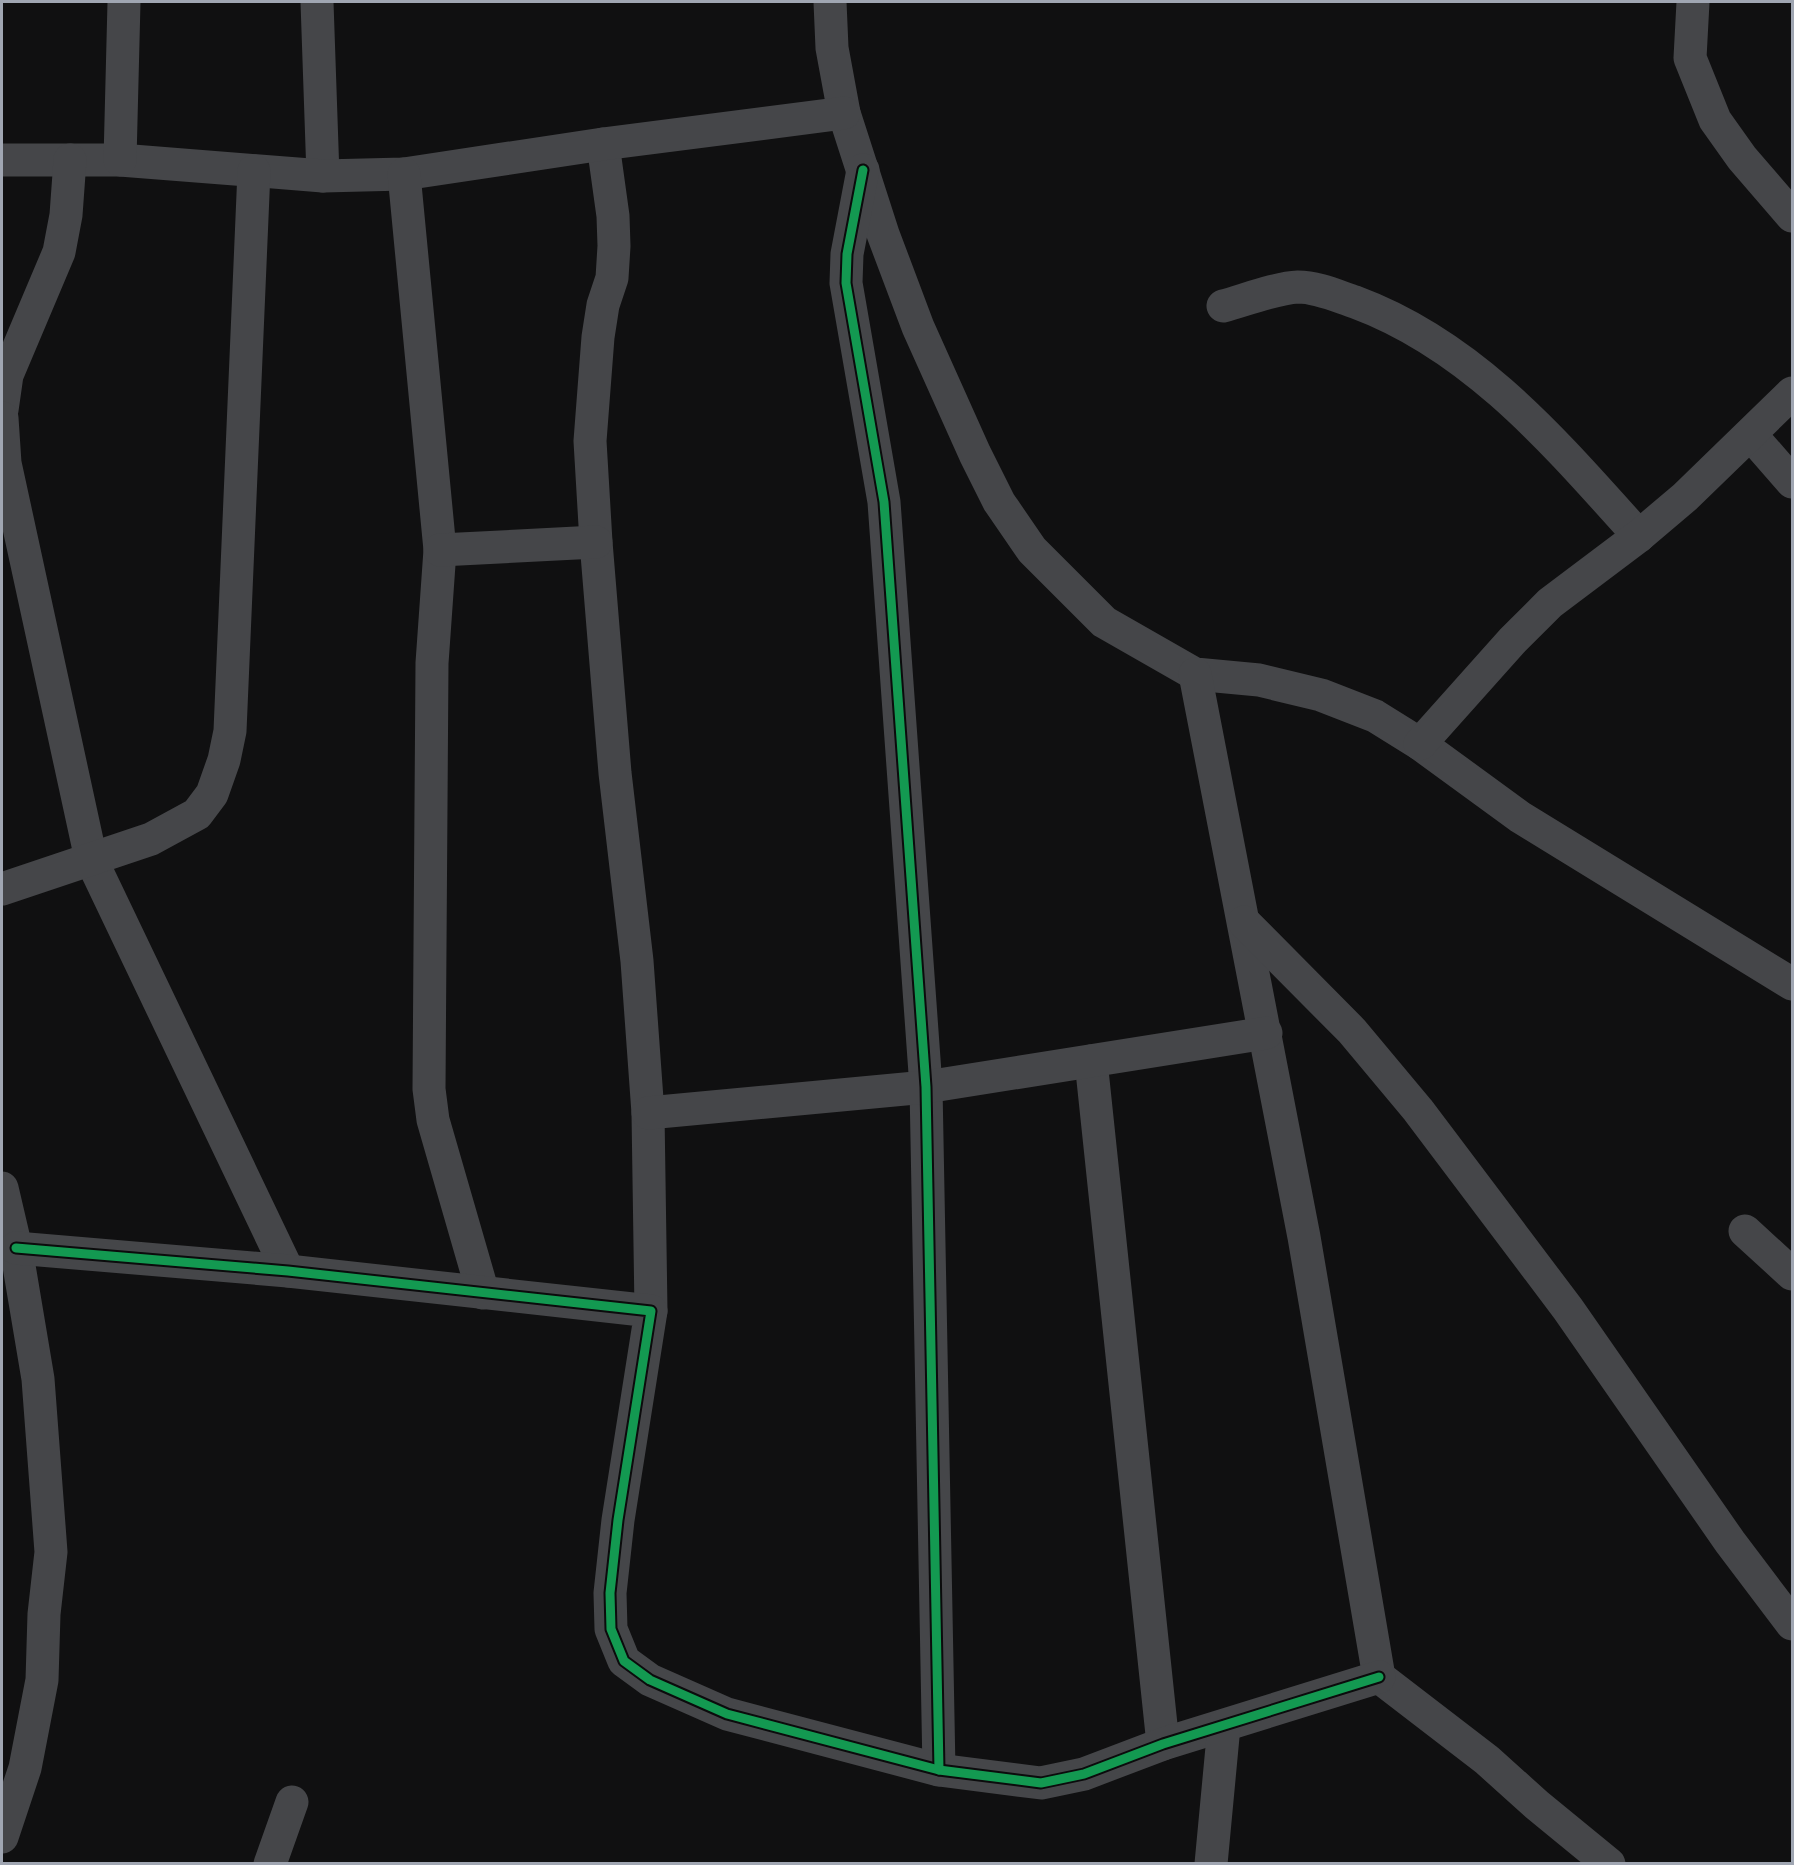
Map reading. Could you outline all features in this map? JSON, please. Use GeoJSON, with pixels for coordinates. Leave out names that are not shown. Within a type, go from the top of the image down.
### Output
{"type":"FeatureCollection","features":[{"type":"Feature","properties":{"kind":"street"},"geometry":{"type":"LineString","coordinates":[[120,160],[124,2]]}},
{"type":"Feature","properties":{"kind":"street"},"geometry":{"type":"LineString","coordinates":[[317,2],[323,176]]}},
{"type":"Feature","properties":{"kind":"street"},"geometry":{"type":"LineString","coordinates":[[830,2],[832,48],[844,113],[883,234],[918,327],[999,502],[1032,549],[1104,622],[1195,674],[1259,680],[1321,695],[1375,716],[1420,744],[1520,817],[1790,977]]}},
{"type":"Feature","properties":{"kind":"street"},"geometry":{"type":"LineString","coordinates":[[1694,2],[1690,58],[1715,120],[1742,158],[1792,216]]}},
{"type":"Feature","properties":{"kind":"street"},"geometry":{"type":"LineString","coordinates":[[2,160],[120,160],[323,176],[404,174],[603,144],[844,113]]}},
{"type":"Feature","properties":{"kind":"street"},"geometry":{"type":"LineString","coordinates":[[603,144],[613,216],[614,246],[612,278],[603,305],[598,337],[592,417],[596,542],[615,773],[637,961],[648,1113],[651,1311],[618,1520],[610,1593],[611,1629],[624,1661],[650,1680],[727,1714],[939,1770],[1041,1783],[1084,1774],[1163,1744],[1379,1677]]}},
{"type":"Feature","properties":{"kind":"street"},"geometry":{"type":"LineString","coordinates":[[2,410],[7,375],[58,252],[66,215],[70,160]]}},
{"type":"Feature","properties":{"kind":"street"},"geometry":{"type":"LineString","coordinates":[[862,170],[847,254],[846,283],[884,502],[926,1087],[939,1770]]}},
{"type":"Feature","properties":{"kind":"street"},"geometry":{"type":"LineString","coordinates":[[2,889],[151,839],[197,814],[212,794],[224,760],[230,731],[254,171]]}},
{"type":"Feature","properties":{"kind":"street"},"geometry":{"type":"LineString","coordinates":[[404,174],[440,550],[432,663],[429,1089],[433,1120],[483,1293]]}},
{"type":"Feature","properties":{"kind":"street"},"geometry":{"type":"LineString","coordinates":[[1222,306],[1298,287],[1328,292],[1371,308],[1407,327],[1473,367],[1502,393],[1569,458],[1639,536]]}},
{"type":"Feature","properties":{"kind":"street"},"geometry":{"type":"LineString","coordinates":[[1420,744],[1512,641],[1550,603],[1639,536],[1751,435],[1792,393]]}},
{"type":"Feature","properties":{"kind":"street"},"geometry":{"type":"LineString","coordinates":[[2,418],[5,463],[91,859],[288,1271]]}},
{"type":"Feature","properties":{"kind":"street"},"geometry":{"type":"LineString","coordinates":[[1751,435],[1792,482]]}},
{"type":"Feature","properties":{"kind":"street"},"geometry":{"type":"LineString","coordinates":[[440,550],[596,542]]}},
{"type":"Feature","properties":{"kind":"street"},"geometry":{"type":"LineString","coordinates":[[1195,674],[1304,1237],[1379,1677],[1487,1760],[1537,1805],[1610,1863]]}},
{"type":"Feature","properties":{"kind":"street"},"geometry":{"type":"LineString","coordinates":[[1244,922],[1352,1031],[1418,1110],[1568,1309],[1730,1542],[1792,1624]]}},
{"type":"Feature","properties":{"kind":"street"},"geometry":{"type":"LineString","coordinates":[[648,1113],[926,1087],[1266,1033]]}},
{"type":"Feature","properties":{"kind":"street"},"geometry":{"type":"LineString","coordinates":[[1091,1061],[1163,1744]]}},
{"type":"Feature","properties":{"kind":"street"},"geometry":{"type":"LineString","coordinates":[[2,1195],[16,1248],[38,1378],[51,1552],[44,1614],[42,1680],[25,1768],[2,1838]]}},
{"type":"Feature","properties":{"kind":"street"},"geometry":{"type":"LineString","coordinates":[[1745,1231],[1792,1275]]}},
{"type":"Feature","properties":{"kind":"street"},"geometry":{"type":"LineString","coordinates":[[16,1248],[288,1271],[651,1311]]}},
{"type":"Feature","properties":{"kind":"street"},"geometry":{"type":"LineString","coordinates":[[1211,1863],[1224,1726]]}},
{"type":"Feature","properties":{"kind":"street"},"geometry":{"type":"LineString","coordinates":[[270,1863],[292,1802]]}},
{"type":"Feature","properties":{"kind":"cycle path"},"geometry":{"type":"LineString","coordinates":[[863,170],[847,254],[846,283],[884,502],[926,1087],[939,1770]]}},
{"type":"Feature","properties":{"kind":"cycle path"},"geometry":{"type":"LineString","coordinates":[[16,1248],[288,1271],[651,1311],[618,1520],[610,1593],[611,1629],[624,1661],[650,1680],[727,1714],[939,1770],[1041,1783],[1084,1774],[1163,1744],[1379,1677]]}}]}
